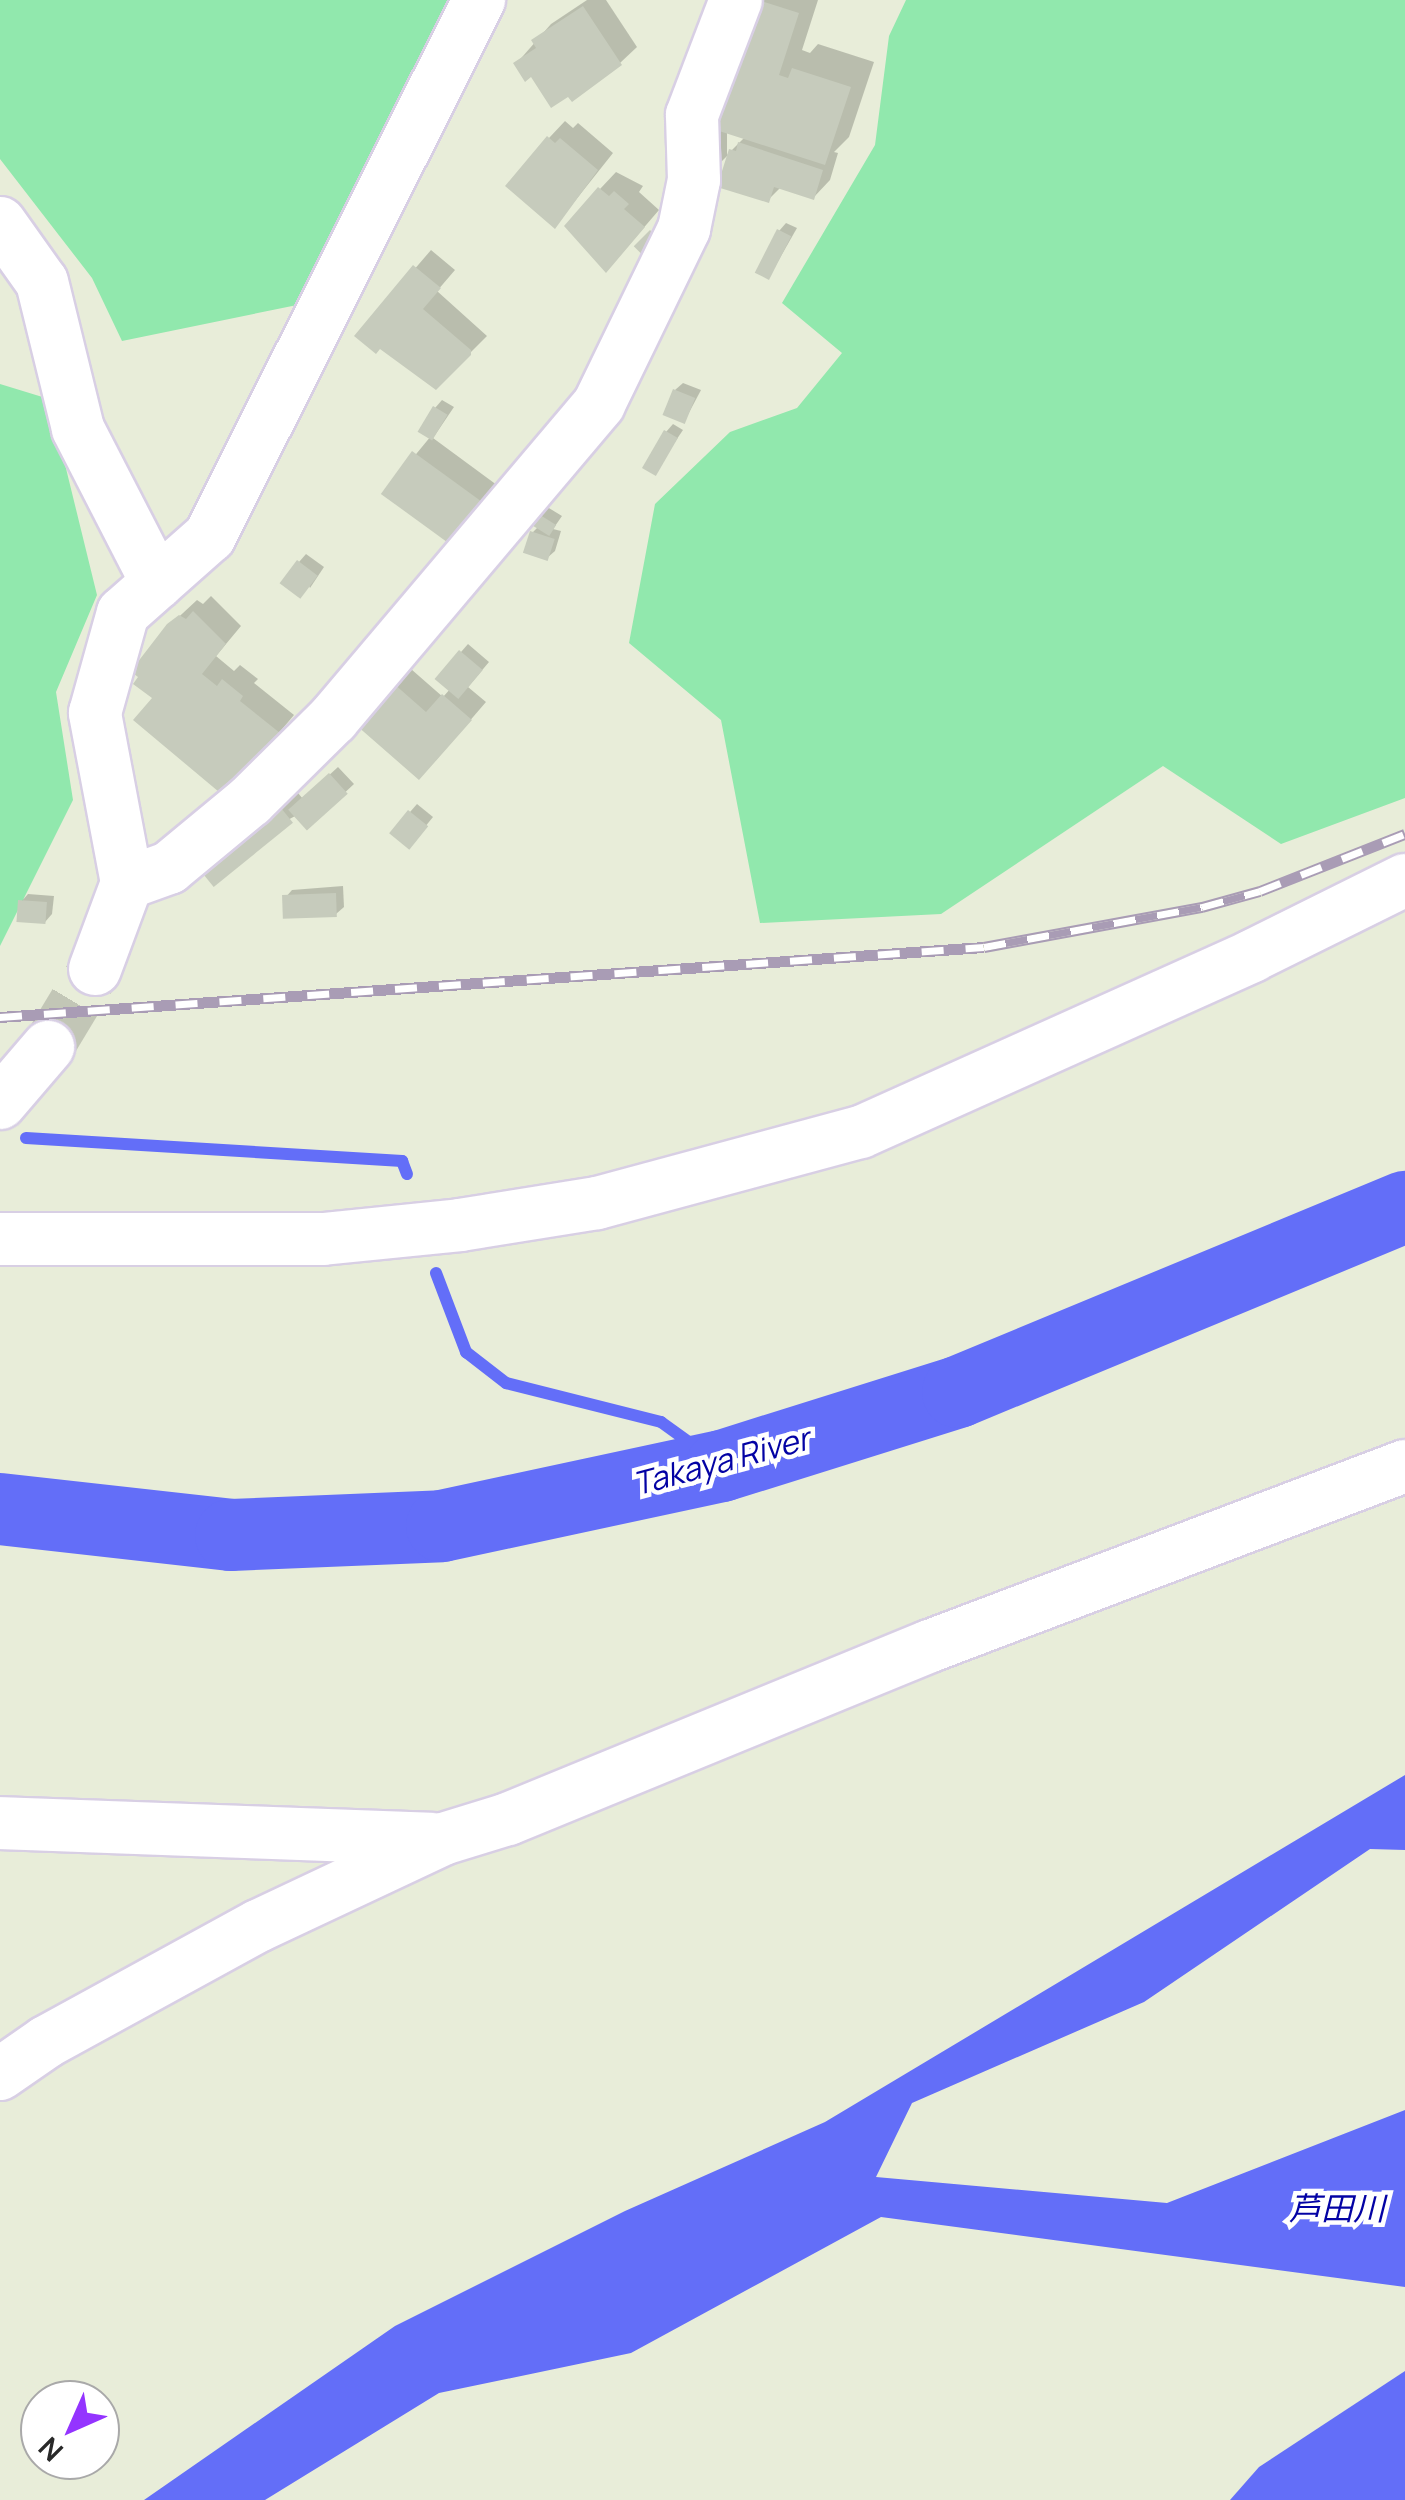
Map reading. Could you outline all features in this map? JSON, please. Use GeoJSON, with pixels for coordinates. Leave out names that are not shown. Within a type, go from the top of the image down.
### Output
{"type":"FeatureCollection","features":[{"type":"Feature","properties":{"kind":"street"},"geometry":{"type":"LineString","coordinates":[[95,968],[128,883],[95,713],[123,613],[210,536],[479,0]]}},
{"type":"Feature","properties":{"kind":"street"},"geometry":{"type":"LineString","coordinates":[[128,883],[170,868],[250,801],[333,719],[600,404],[684,229],[694,180],[692,115],[736,0]]}},
{"type":"Feature","properties":{"kind":"street"},"geometry":{"type":"LineString","coordinates":[[0,224],[42,282],[78,429],[158,583]]}},
{"type":"Feature","properties":{"kind":"street"},"geometry":{"type":"LineString","coordinates":[[0,1239],[323,1240],[460,1225],[597,1202],[861,1132],[1252,956],[1405,880]]}},
{"type":"Feature","properties":{"kind":"street"},"geometry":{"type":"LineString","coordinates":[[0,1103],[48,1047]]}},
{"type":"Feature","properties":{"kind":"street"},"geometry":{"type":"LineString","coordinates":[[0,2074],[46,2042],[258,1926],[443,1839],[508,1820],[930,1646],[1405,1466]]}},
{"type":"Feature","properties":{"kind":"street"},"geometry":{"type":"LineString","coordinates":[[0,1824],[443,1839]]}},
{"type":"Feature","properties":{"kind":"green space"},"geometry":{"type":"Polygon","coordinates":[[[0,0],[452,0],[302,304],[122,341],[92,278],[0,159],[0,0]]]}},
{"type":"Feature","properties":{"kind":"green space"},"geometry":{"type":"Polygon","coordinates":[[[906,0],[1405,0],[1405,798],[1281,844],[1163,766],[941,914],[760,923],[721,720],[629,643],[655,504],[730,432],[797,408],[842,353],[782,303],[875,145],[889,36],[906,0]]]}},
{"type":"Feature","properties":{"kind":"green space"},"geometry":{"type":"Polygon","coordinates":[[[0,384],[49,399],[97,595],[56,692],[73,800],[0,946],[0,384]]]}},
{"type":"Feature","properties":{"kind":"water","name":"芦田川"},"geometry":{"type":"Polygon","coordinates":[[[1405,1775],[1405,1850],[1370,1849],[1144,2002],[912,2103],[876,2177],[1167,2203],[1405,2110],[1405,2287],[881,2217],[631,2353],[439,2393],[265,2500],[144,2500],[395,2326],[625,2211],[825,2122],[1405,1775]]]}},
{"type":"Feature","properties":{"kind":"water"},"geometry":{"type":"Polygon","coordinates":[[[1405,2371],[1405,2500],[1230,2500],[1259,2467],[1405,2371]]]}},
{"type":"Feature","properties":{"kind":"building"},"geometry":{"type":"Polygon","coordinates":[[[758,0],[799,13],[779,75],[788,78],[792,68],[851,87],[825,165],[716,130],[758,0]]]}},
{"type":"Feature","properties":{"kind":"building"},"geometry":{"type":"Polygon","coordinates":[[[583,6],[622,65],[572,102],[568,97],[551,108],[531,77],[525,82],[513,63],[536,48],[531,40],[583,6]]]}},
{"type":"Feature","properties":{"kind":"building"},"geometry":{"type":"Polygon","coordinates":[[[547,136],[555,143],[560,138],[598,170],[555,229],[505,186],[547,136]]]}},
{"type":"Feature","properties":{"kind":"building"},"geometry":{"type":"Polygon","coordinates":[[[738,142],[823,170],[814,200],[774,187],[769,203],[717,187],[729,149],[736,151],[738,142]]]}},
{"type":"Feature","properties":{"kind":"building"},"geometry":{"type":"Polygon","coordinates":[[[598,187],[609,196],[614,191],[629,204],[624,209],[645,227],[606,273],[564,226],[598,187]]]}},
{"type":"Feature","properties":{"kind":"building"},"geometry":{"type":"Polygon","coordinates":[[[777,229],[791,236],[769,280],[755,273],[777,229]]]}},
{"type":"Feature","properties":{"kind":"building"},"geometry":{"type":"Polygon","coordinates":[[[650,230],[660,240],[644,256],[634,246],[650,230]]]}},
{"type":"Feature","properties":{"kind":"building"},"geometry":{"type":"Polygon","coordinates":[[[413,265],[441,288],[423,309],[471,350],[471,355],[436,390],[380,349],[376,354],[354,336],[413,265]]]}},
{"type":"Feature","properties":{"kind":"building"},"geometry":{"type":"Polygon","coordinates":[[[673,389],[695,398],[685,424],[663,415],[673,389]]]}},
{"type":"Feature","properties":{"kind":"building"},"geometry":{"type":"Polygon","coordinates":[[[433,406],[448,415],[432,440],[418,432],[433,406]]]}},
{"type":"Feature","properties":{"kind":"building"},"geometry":{"type":"Polygon","coordinates":[[[664,430],[678,438],[656,476],[642,468],[664,430]]]}},
{"type":"Feature","properties":{"kind":"building"},"geometry":{"type":"Polygon","coordinates":[[[412,451],[490,508],[459,551],[381,494],[412,451]]]}},
{"type":"Feature","properties":{"kind":"building"},"geometry":{"type":"Polygon","coordinates":[[[529,508],[556,525],[549,536],[522,519],[529,508]]]}},
{"type":"Feature","properties":{"kind":"building"},"geometry":{"type":"Polygon","coordinates":[[[530,531],[555,539],[548,561],[523,553],[530,531]]]}},
{"type":"Feature","properties":{"kind":"building"},"geometry":{"type":"Polygon","coordinates":[[[297,560],[318,576],[300,599],[280,583],[297,560]]]}},
{"type":"Feature","properties":{"kind":"building"},"geometry":{"type":"Polygon","coordinates":[[[193,611],[226,644],[202,674],[217,686],[222,679],[243,696],[240,701],[280,733],[254,768],[249,764],[244,769],[225,797],[133,720],[152,698],[133,684],[138,677],[134,674],[137,663],[167,624],[179,615],[186,619],[193,611]]]}},
{"type":"Feature","properties":{"kind":"building"},"geometry":{"type":"Polygon","coordinates":[[[459,650],[483,670],[458,699],[435,679],[459,650]]]}},
{"type":"Feature","properties":{"kind":"building"},"geometry":{"type":"Polygon","coordinates":[[[393,683],[426,712],[442,694],[472,720],[419,780],[356,725],[393,683]]]}},
{"type":"Feature","properties":{"kind":"building"},"geometry":{"type":"Polygon","coordinates":[[[329,773],[348,794],[307,831],[288,810],[329,773]]]}},
{"type":"Feature","properties":{"kind":"building"},"geometry":{"type":"Polygon","coordinates":[[[281,808],[293,823],[214,887],[202,872],[281,808]]]}},
{"type":"Feature","properties":{"kind":"building"},"geometry":{"type":"Polygon","coordinates":[[[408,810],[428,826],[409,850],[389,833],[408,810]]]}},
{"type":"Feature","properties":{"kind":"building"},"geometry":{"type":"Polygon","coordinates":[[[336,893],[337,917],[283,919],[282,895],[336,893]]]}},
{"type":"Feature","properties":{"kind":"building"},"geometry":{"type":"Polygon","coordinates":[[[18,900],[47,902],[45,924],[16,922],[18,900]]]}},
{"type":"Feature","properties":{"kind":"waterway"},"geometry":{"type":"LineString","coordinates":[[26,1138],[402,1161],[407,1174]]}},
{"type":"Feature","properties":{"kind":"waterway","name":"Takaya River"},"geometry":{"type":"LineString","coordinates":[[0,1509],[231,1535],[442,1526],[722,1466],[958,1392],[1405,1207]]}},
{"type":"Feature","properties":{"kind":"waterway"},"geometry":{"type":"LineString","coordinates":[[436,1273],[466,1352],[506,1383],[661,1422],[722,1466]]}},
{"type":"Feature","properties":{"kind":"tunnel"},"geometry":{"type":"LineString","coordinates":[[48,1047],[95,969]]}},
{"type":"Feature","properties":{"kind":"railway"},"geometry":{"type":"LineString","coordinates":[[0,1017],[984,947],[1202,907],[1260,891],[1405,834]]}}]}
